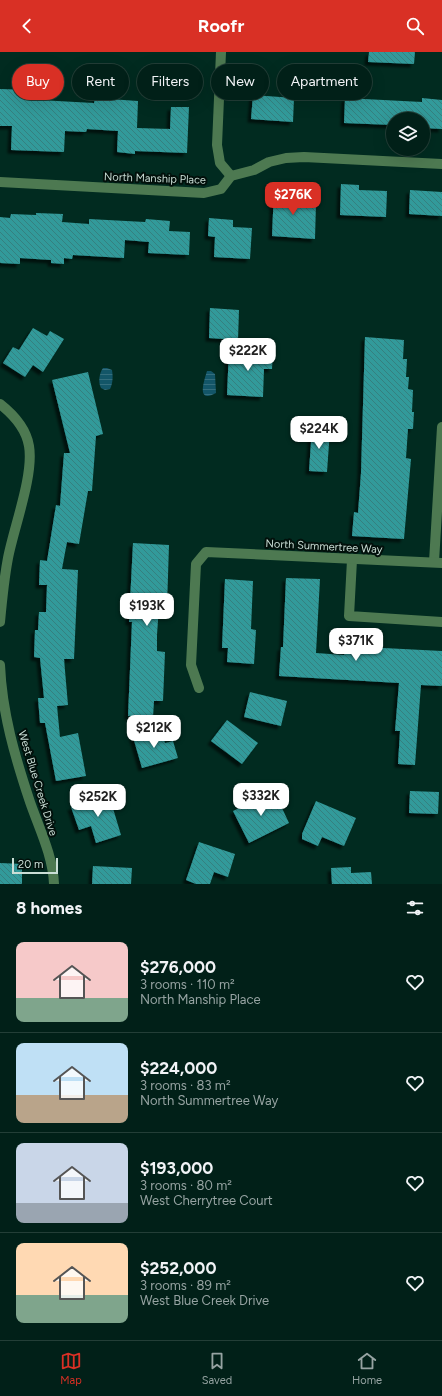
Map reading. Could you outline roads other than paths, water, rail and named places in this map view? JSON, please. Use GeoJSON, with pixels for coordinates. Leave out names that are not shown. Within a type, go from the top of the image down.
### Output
{"type":"FeatureCollection","features":[{"type":"Feature","properties":{"kind":"street"},"geometry":{"type":"LineString","coordinates":[[222,52],[216,145],[220,163],[232,176]]}},
{"type":"Feature","properties":{"kind":"street","name":"North Manship Place"},"geometry":{"type":"LineString","coordinates":[[0,182],[204,194],[221,189],[232,176],[254,170],[270,162],[286,158],[304,157],[442,164]]}},
{"type":"Feature","properties":{"kind":"street"},"geometry":{"type":"LineString","coordinates":[[0,404],[12,414],[23,429],[29,445],[30,463],[8,558],[0,622]]}},
{"type":"Feature","properties":{"kind":"street"},"geometry":{"type":"LineString","coordinates":[[438,563],[442,427]]}},
{"type":"Feature","properties":{"kind":"street","name":"North Summertree Way"},"geometry":{"type":"LineString","coordinates":[[199,688],[191,665],[196,564],[206,552],[438,563]]}},
{"type":"Feature","properties":{"kind":"street"},"geometry":{"type":"LineString","coordinates":[[352,560],[348,616],[442,622]]}},
{"type":"Feature","properties":{"kind":"street","name":"West Blue Creek Drive"},"geometry":{"type":"LineString","coordinates":[[0,665],[6,717],[16,760],[50,862],[54,884]]}},
{"type":"Feature","properties":{"kind":"water"},"geometry":{"type":"Polygon","coordinates":[[[103,368],[112,370],[112,384],[110,389],[105,390],[101,388],[99,383],[99,378],[103,368]]]}},
{"type":"Feature","properties":{"kind":"water"},"geometry":{"type":"Polygon","coordinates":[[[207,371],[211,371],[215,374],[216,393],[210,396],[206,396],[203,390],[207,371]]]}}]}
